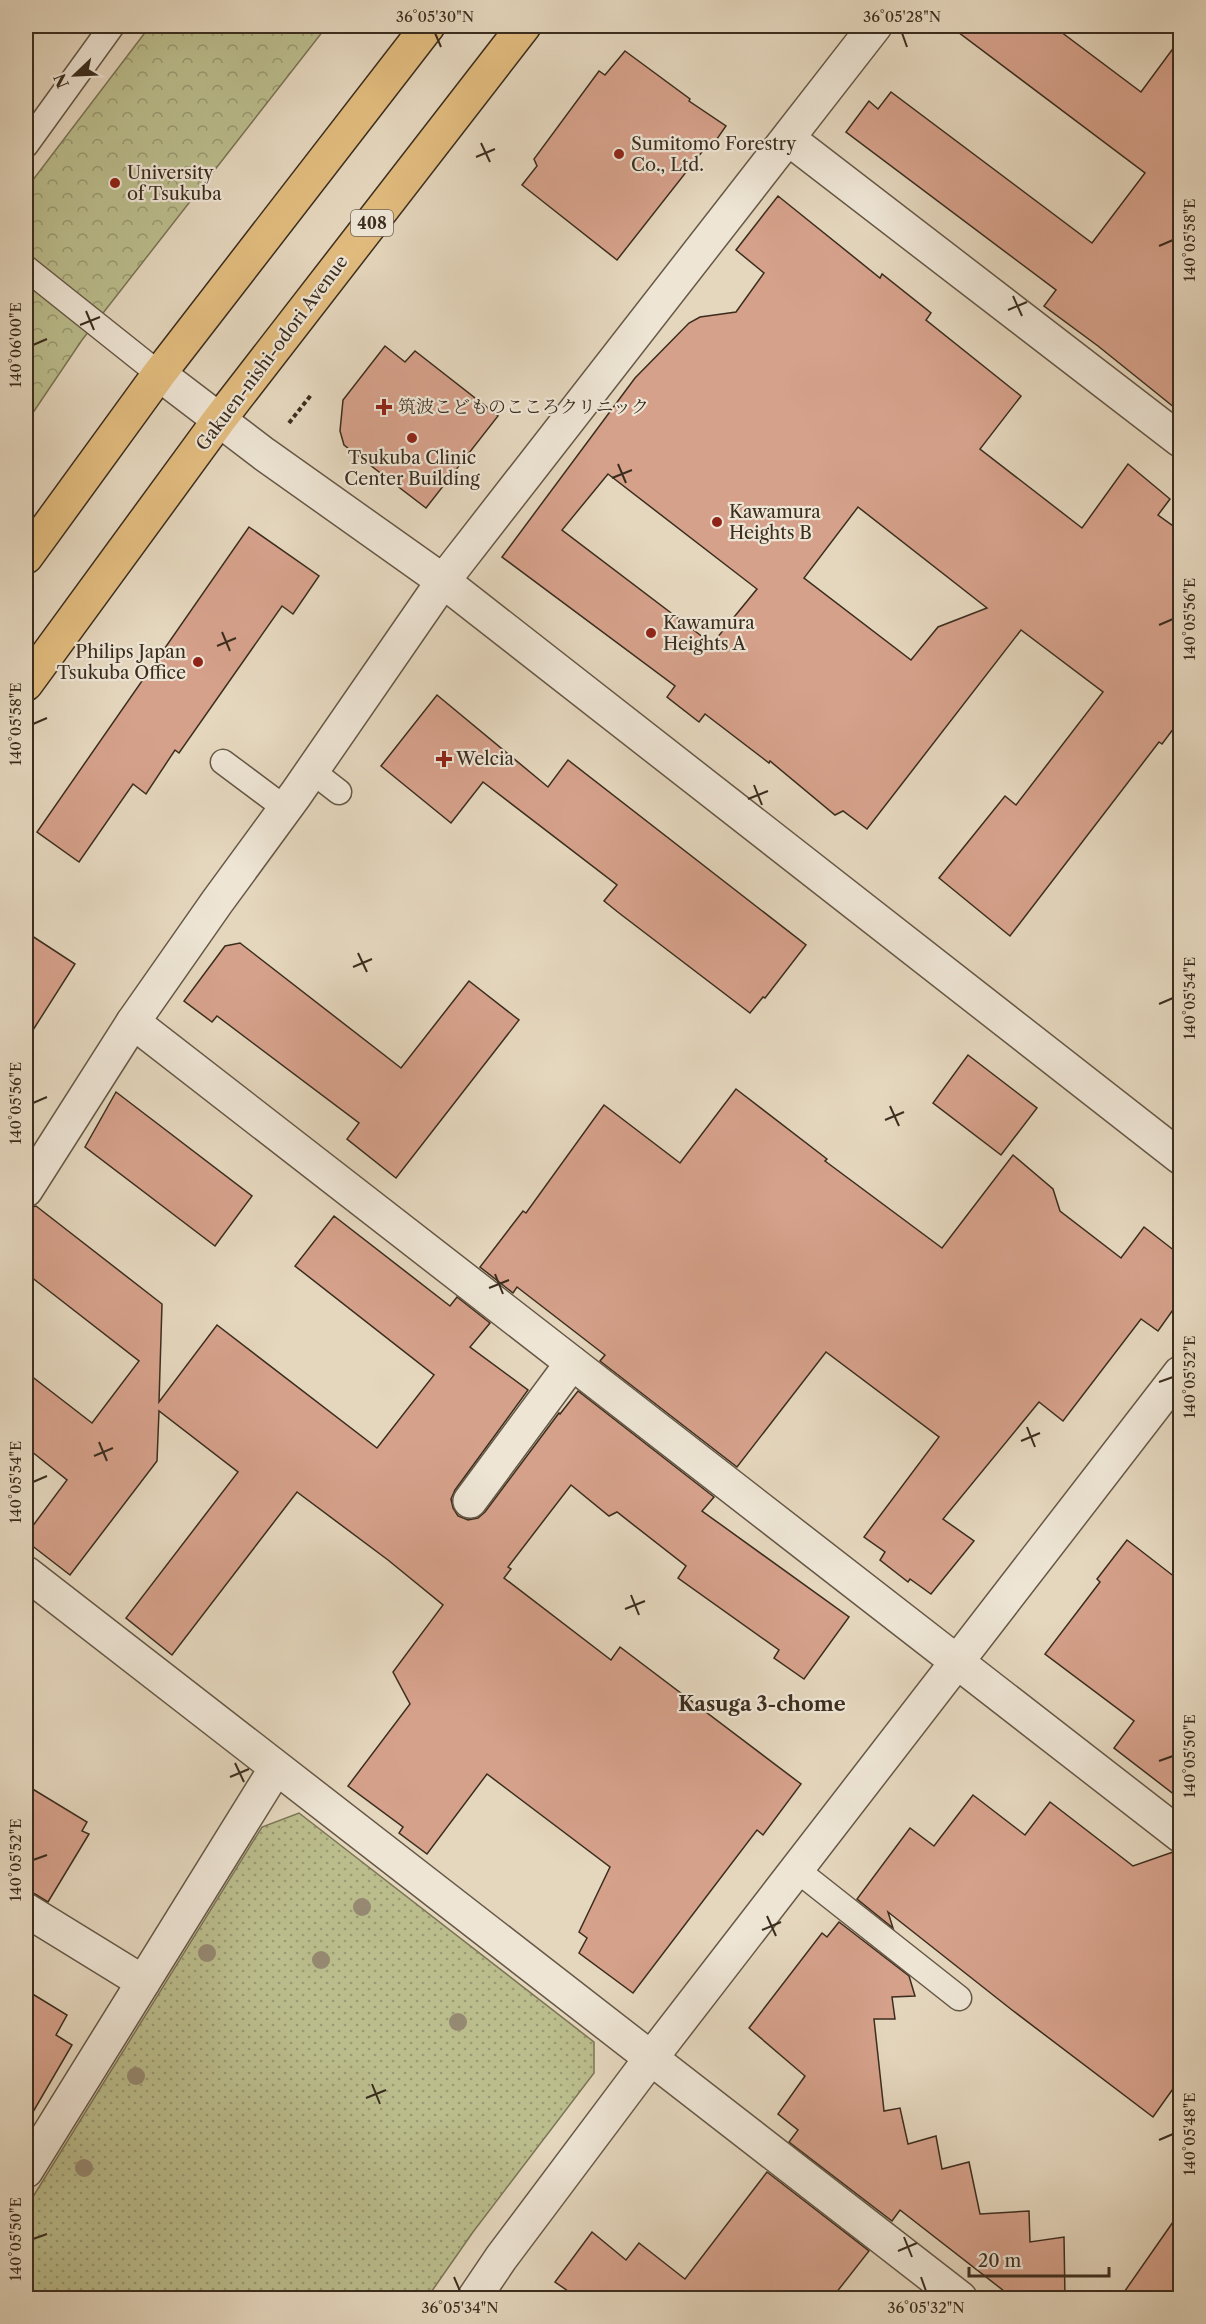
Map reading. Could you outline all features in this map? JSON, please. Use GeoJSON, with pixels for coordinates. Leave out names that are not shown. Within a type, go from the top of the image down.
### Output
{"type":"FeatureCollection","features":[{"type":"Feature","properties":{"kind":"highway"},"geometry":{"type":"LineString","coordinates":[[26,557],[159,374],[428,26]]}},
{"type":"Feature","properties":{"kind":"highway","name":"Gakuen-nishi-odori Avenue"},"geometry":{"type":"LineString","coordinates":[[26,684],[219,420],[524,26]]}},
{"type":"Feature","properties":{"kind":"street"},"geometry":{"type":"LineString","coordinates":[[26,1190],[134,1022],[312,771],[443,580],[789,139],[874,26]]}},
{"type":"Feature","properties":{"kind":"street"},"geometry":{"type":"LineString","coordinates":[[789,139],[1180,440]]}},
{"type":"Feature","properties":{"kind":"street"},"geometry":{"type":"LineString","coordinates":[[159,374],[219,420],[443,580],[1180,1157]]}},
{"type":"Feature","properties":{"kind":"street"},"geometry":{"type":"LineString","coordinates":[[134,1022],[1180,1835]]}},
{"type":"Feature","properties":{"kind":"street"},"geometry":{"type":"LineString","coordinates":[[470,1502],[572,1363]]}},
{"type":"Feature","properties":{"kind":"street"},"geometry":{"type":"LineString","coordinates":[[474,2298],[501,2258],[651,2058],[958,1664],[1180,1373]]}},
{"type":"Feature","properties":{"kind":"street"},"geometry":{"type":"LineString","coordinates":[[26,1573],[960,2298]]}},
{"type":"Feature","properties":{"kind":"street"},"geometry":{"type":"LineString","coordinates":[[26,2171],[276,1767]]}},
{"type":"Feature","properties":{"kind":"street"},"geometry":{"type":"LineString","coordinates":[[26,1910],[143,1982]]}},
{"type":"Feature","properties":{"kind":"lane"},"geometry":{"type":"LineString","coordinates":[[26,145],[112,26]]}},
{"type":"Feature","properties":{"kind":"lane"},"geometry":{"type":"LineString","coordinates":[[26,268],[159,374]]}},
{"type":"Feature","properties":{"kind":"lane"},"geometry":{"type":"LineString","coordinates":[[223,762],[285,808]]}},
{"type":"Feature","properties":{"kind":"lane"},"geometry":{"type":"LineString","coordinates":[[312,771],[339,792]]}},
{"type":"Feature","properties":{"kind":"lane"},"geometry":{"type":"LineString","coordinates":[[797,1870],[959,1998]]}},
{"type":"Feature","properties":{"kind":"path"},"geometry":{"type":"LineString","coordinates":[[288,424],[311,395]]}},
{"type":"Feature","properties":{"kind":"green space","name":"University of Tsukuba"},"geometry":{"type":"Polygon","coordinates":[[[150,26],[327,26],[82,340],[26,423],[26,189],[150,26]]]}},
{"type":"Feature","properties":{"kind":"green space"},"geometry":{"type":"Polygon","coordinates":[[[299,1813],[594,2042],[594,2073],[473,2232],[427,2298],[26,2298],[26,2208],[262,1827],[299,1813]]]}},
{"type":"Feature","properties":{"kind":"building"},"geometry":{"type":"Polygon","coordinates":[[[950,26],[1053,26],[1141,92],[1180,39],[1180,412],[1044,306],[1056,290],[846,132],[869,101],[878,109],[891,92],[1092,243],[1145,173],[950,26]]]}},
{"type":"Feature","properties":{"kind":"building","name":"Sumitomo Forestry Co., Ltd."},"geometry":{"type":"Polygon","coordinates":[[[625,51],[690,99],[689,101],[726,126],[710,149],[705,148],[617,260],[522,185],[537,166],[534,159],[599,71],[605,75],[625,51]]]}},
{"type":"Feature","properties":{"kind":"building"},"geometry":{"type":"Polygon","coordinates":[[[778,196],[880,278],[882,274],[931,313],[926,320],[1021,396],[980,449],[1082,528],[1128,464],[1170,499],[1158,515],[1180,531],[1180,720],[1162,744],[1159,742],[1010,936],[939,878],[1005,796],[1016,805],[1103,692],[1021,630],[867,829],[843,811],[835,815],[770,761],[769,763],[705,714],[699,722],[667,697],[675,686],[502,557],[635,378],[689,323],[700,317],[736,312],[764,273],[736,250],[778,196]],[[608,474],[562,530],[712,644],[757,589],[608,474]],[[858,507],[804,578],[911,660],[938,627],[987,608],[858,507]]]}},
{"type":"Feature","properties":{"kind":"building","name":"Tsukuba Clinic Center Building"},"geometry":{"type":"Polygon","coordinates":[[[385,346],[405,362],[415,351],[498,416],[426,508],[344,445],[340,431],[343,400],[385,346]]]}},
{"type":"Feature","properties":{"kind":"building","name":"Philips Japan Tsukuba Office"},"geometry":{"type":"Polygon","coordinates":[[[249,527],[319,576],[293,614],[282,606],[179,753],[175,750],[146,794],[133,784],[79,862],[37,832],[249,527]]]}},
{"type":"Feature","properties":{"kind":"building"},"geometry":{"type":"Polygon","coordinates":[[[437,695],[548,787],[568,760],[806,945],[765,998],[763,997],[750,1013],[619,913],[604,901],[617,885],[483,782],[451,823],[381,766],[437,695]]]}},
{"type":"Feature","properties":{"kind":"building"},"geometry":{"type":"Polygon","coordinates":[[[26,932],[75,964],[26,1041],[26,932]]]}},
{"type":"Feature","properties":{"kind":"building"},"geometry":{"type":"Polygon","coordinates":[[[240,943],[401,1068],[469,981],[519,1020],[396,1178],[347,1139],[359,1123],[217,1016],[212,1022],[184,1001],[225,946],[240,943]]]}},
{"type":"Feature","properties":{"kind":"building"},"geometry":{"type":"Polygon","coordinates":[[[968,1055],[1037,1108],[1001,1155],[933,1103],[968,1055]]]}},
{"type":"Feature","properties":{"kind":"building"},"geometry":{"type":"Polygon","coordinates":[[[736,1089],[827,1159],[825,1161],[942,1248],[1013,1155],[1053,1189],[1060,1211],[1121,1258],[1144,1227],[1180,1255],[1180,1300],[1158,1331],[1141,1319],[1063,1421],[1039,1402],[943,1519],[974,1541],[931,1594],[910,1579],[908,1582],[880,1560],[885,1552],[864,1537],[939,1437],[826,1352],[737,1467],[600,1361],[605,1355],[517,1287],[513,1293],[480,1267],[523,1211],[526,1213],[604,1105],[680,1163],[736,1089]]]}},
{"type":"Feature","properties":{"kind":"building"},"geometry":{"type":"Polygon","coordinates":[[[116,1092],[252,1196],[215,1246],[85,1147],[116,1092]]]}},
{"type":"Feature","properties":{"kind":"building"},"geometry":{"type":"Polygon","coordinates":[[[36,1206],[162,1304],[159,1402],[217,1325],[377,1448],[434,1375],[295,1266],[334,1216],[450,1306],[457,1297],[490,1323],[470,1347],[528,1390],[455,1490],[451,1499],[458,1516],[468,1520],[478,1518],[485,1512],[578,1391],[714,1497],[702,1511],[849,1617],[804,1679],[774,1658],[779,1650],[678,1578],[686,1566],[617,1512],[609,1516],[571,1485],[508,1567],[511,1569],[504,1578],[611,1660],[620,1647],[801,1784],[763,1835],[757,1830],[633,1993],[579,1953],[587,1938],[579,1932],[610,1867],[487,1774],[427,1854],[399,1833],[403,1827],[348,1786],[410,1704],[393,1672],[443,1605],[388,1560],[297,1492],[172,1655],[126,1618],[238,1472],[159,1411],[157,1461],[70,1575],[26,1541],[26,1535],[67,1480],[26,1447],[26,1372],[92,1423],[139,1361],[26,1273],[26,1209],[36,1206]]]}},
{"type":"Feature","properties":{"kind":"building"},"geometry":{"type":"Polygon","coordinates":[[[1127,1540],[1180,1581],[1180,1799],[1114,1748],[1134,1721],[1045,1654],[1100,1582],[1097,1579],[1127,1540]]]}},
{"type":"Feature","properties":{"kind":"building"},"geometry":{"type":"Polygon","coordinates":[[[26,1785],[87,1822],[82,1831],[89,1834],[48,1902],[26,1891],[26,1785]]]}},
{"type":"Feature","properties":{"kind":"building"},"geometry":{"type":"Polygon","coordinates":[[[973,1795],[1025,1835],[1050,1802],[1133,1866],[1173,1852],[1180,1853],[1180,2079],[1153,2117],[888,1912],[893,1928],[857,1899],[910,1828],[934,1846],[973,1795]]]}},
{"type":"Feature","properties":{"kind":"building"},"geometry":{"type":"Polygon","coordinates":[[[839,1922],[909,1976],[915,1996],[892,1997],[895,2019],[874,2019],[884,2111],[900,2108],[908,2144],[936,2136],[942,2169],[969,2162],[980,2214],[1029,2211],[1030,2242],[1064,2237],[1065,2298],[1013,2298],[900,2210],[892,2221],[789,2142],[798,2130],[778,2114],[805,2076],[749,2028],[822,1933],[827,1937],[839,1922]]]}},
{"type":"Feature","properties":{"kind":"building"},"geometry":{"type":"Polygon","coordinates":[[[26,1990],[67,2015],[56,2035],[72,2045],[26,2124],[26,1990]]]}},
{"type":"Feature","properties":{"kind":"building"},"geometry":{"type":"Polygon","coordinates":[[[767,2172],[869,2251],[832,2298],[578,2298],[555,2282],[592,2232],[626,2260],[639,2243],[685,2279],[767,2172]]]}},
{"type":"Feature","properties":{"kind":"building"},"geometry":{"type":"Polygon","coordinates":[[[1180,2212],[1180,2298],[1120,2298],[1180,2212]]]}},
{"type":"Feature","properties":{"kind":"place","name":"Sumitomo Forestry Co., Ltd."},"geometry":{"type":"Point","coordinates":[619,154]}},
{"type":"Feature","properties":{"kind":"place","name":"University of Tsukuba"},"geometry":{"type":"Point","coordinates":[115,183]}},
{"type":"Feature","properties":{"kind":"place","name":"筑波こどものこころクリニック"},"geometry":{"type":"Point","coordinates":[384,407]}},
{"type":"Feature","properties":{"kind":"place","name":"Tsukuba Clinic Center Building"},"geometry":{"type":"Point","coordinates":[412,438]}},
{"type":"Feature","properties":{"kind":"place","name":"Kawamura Heights B"},"geometry":{"type":"Point","coordinates":[717,522]}},
{"type":"Feature","properties":{"kind":"place","name":"Kawamura Heights A"},"geometry":{"type":"Point","coordinates":[651,633]}},
{"type":"Feature","properties":{"kind":"place","name":"Philips Japan Tsukuba Office"},"geometry":{"type":"Point","coordinates":[198,662]}},
{"type":"Feature","properties":{"kind":"place","name":"Welcia"},"geometry":{"type":"Point","coordinates":[444,759]}},
{"type":"Feature","properties":{"kind":"district","name":"Kasuga 3-chome"},"geometry":{"type":"Point","coordinates":[762,1704]}}]}
